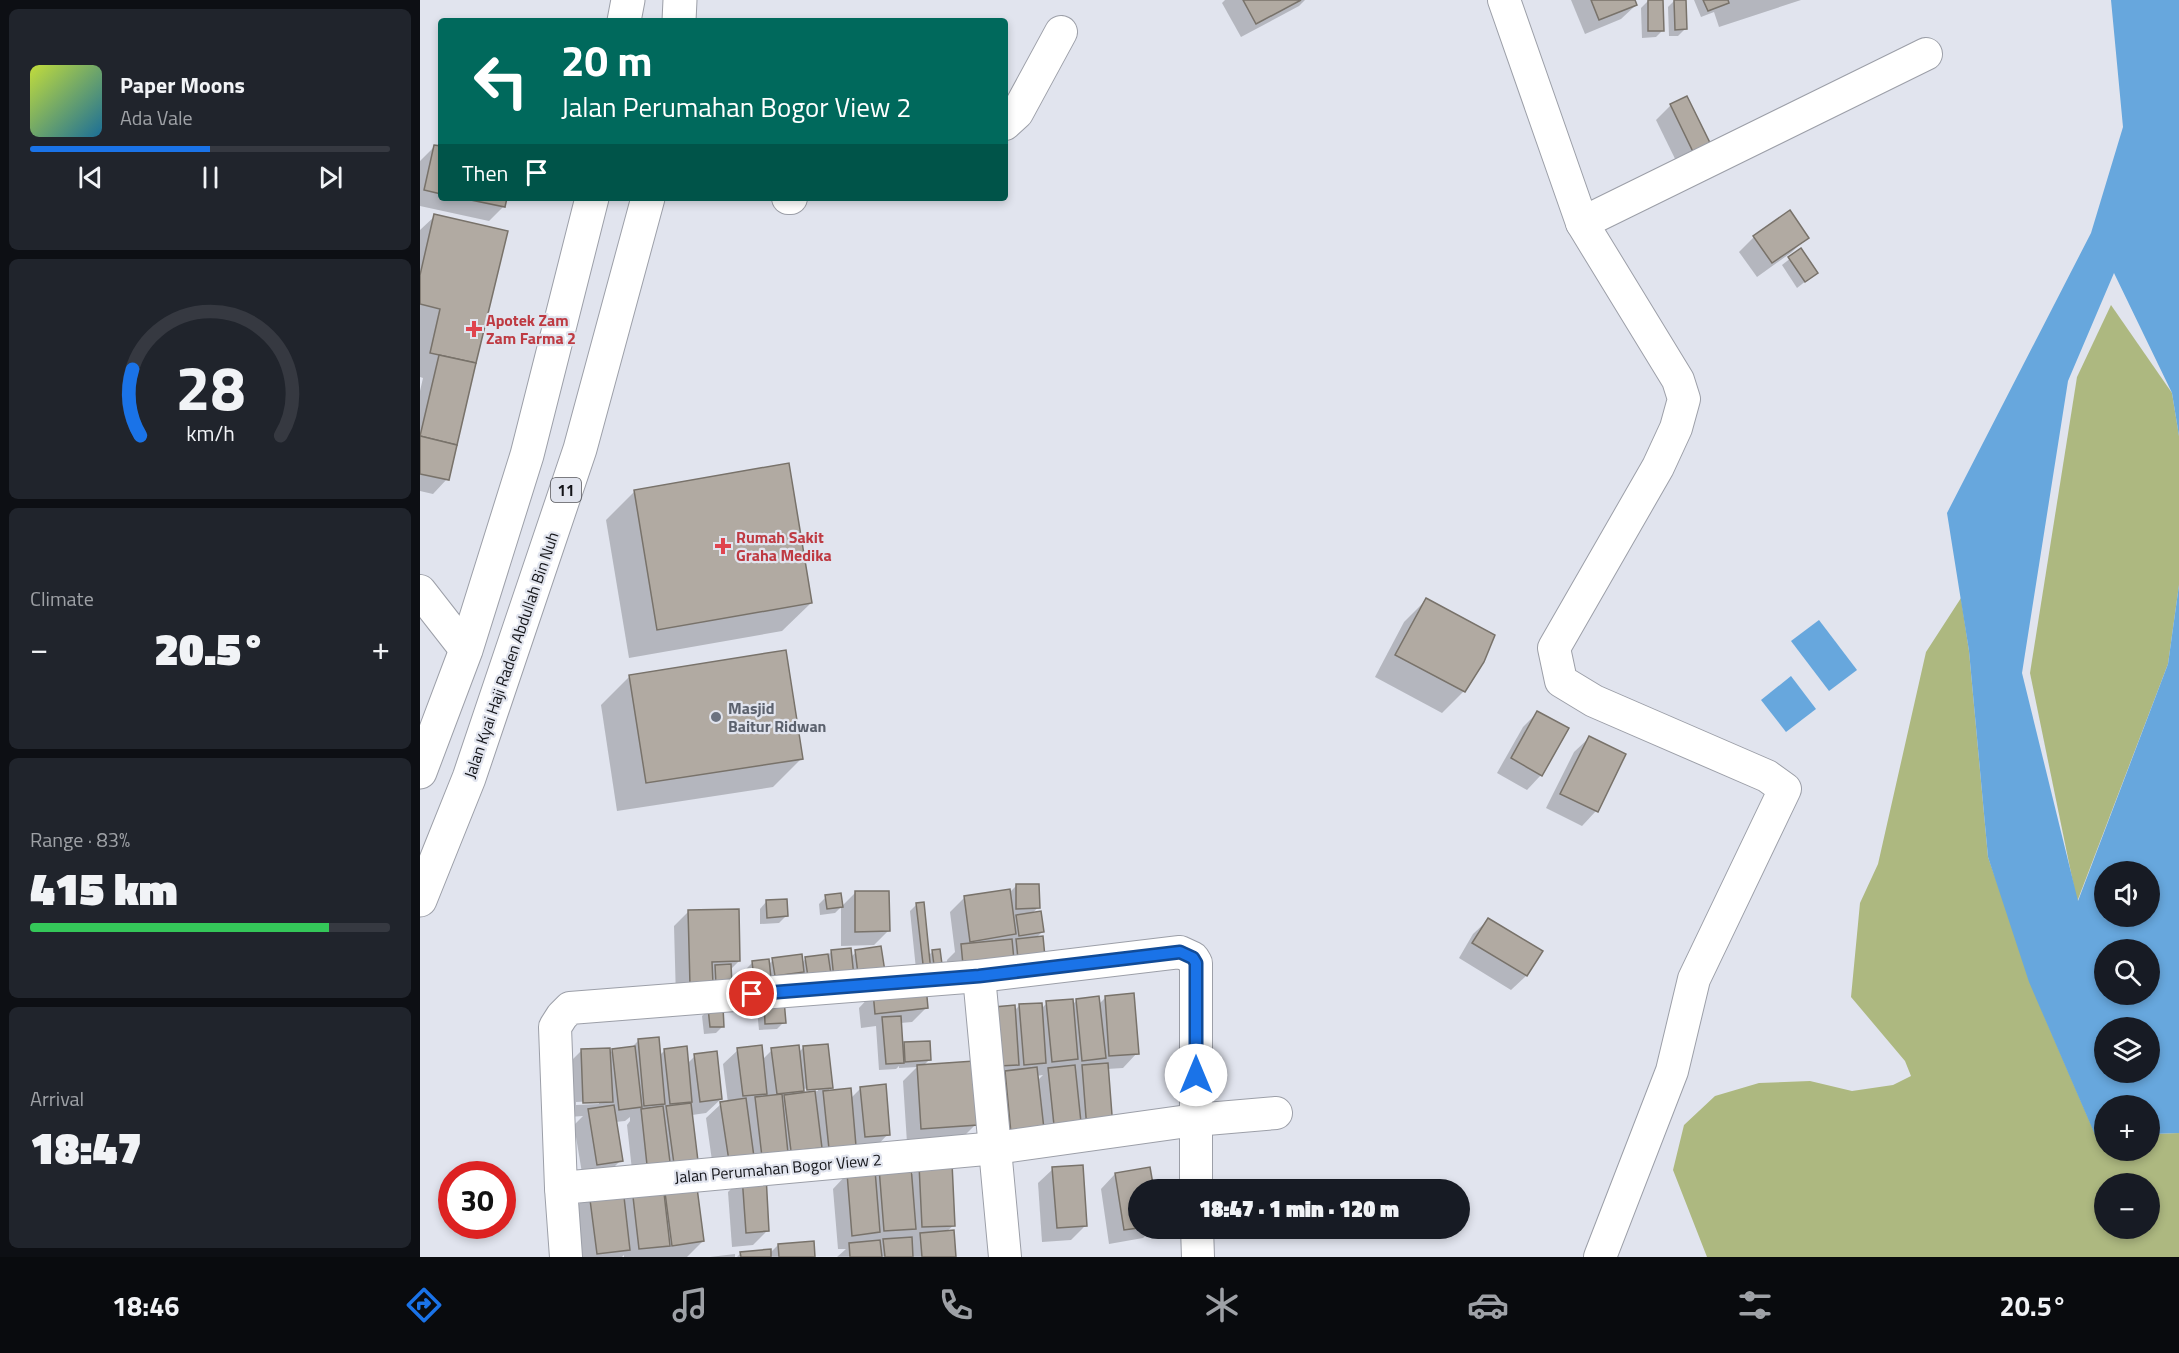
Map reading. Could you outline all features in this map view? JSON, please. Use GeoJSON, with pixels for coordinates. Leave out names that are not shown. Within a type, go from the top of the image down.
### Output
{"type":"FeatureCollection","features":[{"type":"Feature","properties":{"kind":"highway"},"geometry":{"type":"LineString","coordinates":[[625,18],[628,0]]}},
{"type":"Feature","properties":{"kind":"highway"},"geometry":{"type":"LineString","coordinates":[[679,18],[680,0]]}},
{"type":"Feature","properties":{"kind":"highway"},"geometry":{"type":"LineString","coordinates":[[425,759],[466,650],[526,455],[591,201]]}},
{"type":"Feature","properties":{"kind":"highway","name":"Jalan Kyai Haji Raden Abdullah Bin Nuh"},"geometry":{"type":"LineString","coordinates":[[420,900],[469,778],[580,449],[647,201]]}},
{"type":"Feature","properties":{"kind":"street"},"geometry":{"type":"LineString","coordinates":[[1504,0],[1582,223],[1678,380],[1684,399],[1676,428],[1658,467],[1554,648],[1561,681],[1594,701],[1767,776],[1785,789],[1694,979],[1672,1071],[1600,1257]]}},
{"type":"Feature","properties":{"kind":"street"},"geometry":{"type":"LineString","coordinates":[[1008,121],[1017,112],[1061,32]]}},
{"type":"Feature","properties":{"kind":"street"},"geometry":{"type":"LineString","coordinates":[[1582,223],[1926,54]]}},
{"type":"Feature","properties":{"kind":"street"},"geometry":{"type":"LineString","coordinates":[[420,591],[466,650]]}},
{"type":"Feature","properties":{"kind":"street"},"geometry":{"type":"LineString","coordinates":[[566,1257],[555,1027],[570,1008],[979,976],[1180,952],[1193,958],[1196,963],[1196,1179]]}},
{"type":"Feature","properties":{"kind":"street"},"geometry":{"type":"LineString","coordinates":[[979,976],[1005,1257]]}},
{"type":"Feature","properties":{"kind":"street","name":"Jalan Perumahan Bogor View 2"},"geometry":{"type":"LineString","coordinates":[[561,1188],[996,1148],[1195,1120],[1276,1113]]}},
{"type":"Feature","properties":{"kind":"street"},"geometry":{"type":"LineString","coordinates":[[1197,1239],[1198,1257]]}},
{"type":"Feature","properties":{"kind":"green space"},"geometry":{"type":"Polygon","coordinates":[[[2111,305],[2172,393],[2179,436],[2179,585],[2168,664],[2077,902],[2030,673],[2077,377],[2111,305]]]}},
{"type":"Feature","properties":{"kind":"green space"},"geometry":{"type":"Polygon","coordinates":[[[1961,598],[1969,651],[1988,857],[2043,1013],[2094,1131],[2094,1161],[2160,1161],[2160,1134],[2179,1133],[2179,1257],[1707,1257],[1673,1170],[1684,1125],[1715,1096],[1759,1083],[1810,1081],[1852,1091],[1893,1085],[1911,1076],[1905,1061],[1851,997],[1860,903],[1878,864],[1926,652],[1961,598]]]}},
{"type":"Feature","properties":{"kind":"water"},"geometry":{"type":"Polygon","coordinates":[[[2111,0],[2179,0],[2179,436],[2172,393],[2114,273],[2068,381],[2022,673],[2078,901],[2168,664],[2179,585],[2179,1133],[2160,1134],[2160,1095],[2094,1095],[2094,1132],[2029,982],[1988,857],[1969,651],[1947,513],[2091,233],[2123,127],[2111,0]]]}},
{"type":"Feature","properties":{"kind":"water"},"geometry":{"type":"Polygon","coordinates":[[[1819,620],[1857,670],[1829,691],[1791,641],[1819,620]]]}},
{"type":"Feature","properties":{"kind":"water"},"geometry":{"type":"Polygon","coordinates":[[[1791,676],[1816,709],[1786,732],[1761,700],[1791,676]]]}},
{"type":"Feature","properties":{"kind":"building"},"geometry":{"type":"Polygon","coordinates":[[[1243,0],[1301,0],[1256,24],[1243,0]]]}},
{"type":"Feature","properties":{"kind":"building"},"geometry":{"type":"Polygon","coordinates":[[[1591,0],[1635,0],[1637,5],[1599,20],[1591,0]]]}},
{"type":"Feature","properties":{"kind":"building"},"geometry":{"type":"Polygon","coordinates":[[[1648,0],[1663,0],[1664,31],[1648,31],[1648,0]]]}},
{"type":"Feature","properties":{"kind":"building"},"geometry":{"type":"Polygon","coordinates":[[[1674,0],[1686,0],[1687,29],[1675,30],[1674,0]]]}},
{"type":"Feature","properties":{"kind":"building"},"geometry":{"type":"Polygon","coordinates":[[[1703,0],[1728,0],[1729,3],[1708,11],[1703,0]]]}},
{"type":"Feature","properties":{"kind":"building"},"geometry":{"type":"Polygon","coordinates":[[[1687,96],[1714,151],[1697,160],[1670,104],[1687,96]]]}},
{"type":"Feature","properties":{"kind":"building"},"geometry":{"type":"Polygon","coordinates":[[[434,145],[438,146],[438,193],[424,190],[434,145]]]}},
{"type":"Feature","properties":{"kind":"building"},"geometry":{"type":"Polygon","coordinates":[[[476,201],[506,201],[505,207],[476,201]]]}},
{"type":"Feature","properties":{"kind":"building"},"geometry":{"type":"Polygon","coordinates":[[[1790,210],[1809,238],[1772,263],[1753,236],[1790,210]]]}},
{"type":"Feature","properties":{"kind":"building"},"geometry":{"type":"Polygon","coordinates":[[[434,214],[508,231],[476,363],[430,353],[440,309],[420,304],[420,275],[434,214]]]}},
{"type":"Feature","properties":{"kind":"building"},"geometry":{"type":"Polygon","coordinates":[[[1801,248],[1818,273],[1805,282],[1788,257],[1801,248]]]}},
{"type":"Feature","properties":{"kind":"building"},"geometry":{"type":"Polygon","coordinates":[[[439,355],[476,363],[457,445],[420,436],[439,355]]]}},
{"type":"Feature","properties":{"kind":"building"},"geometry":{"type":"Polygon","coordinates":[[[420,436],[457,445],[449,480],[420,474],[420,436]]]}},
{"type":"Feature","properties":{"kind":"building","name":"Rumah Sakit Graha Medika"},"geometry":{"type":"Polygon","coordinates":[[[789,463],[812,603],[657,630],[634,490],[789,463]]]}},
{"type":"Feature","properties":{"kind":"building"},"geometry":{"type":"Polygon","coordinates":[[[1426,598],[1495,635],[1484,662],[1465,692],[1395,655],[1426,598]]]}},
{"type":"Feature","properties":{"kind":"building","name":"Masjid Baitur Ridwan"},"geometry":{"type":"Polygon","coordinates":[[[786,650],[803,759],[646,783],[629,675],[786,650]]]}},
{"type":"Feature","properties":{"kind":"building"},"geometry":{"type":"Polygon","coordinates":[[[1537,711],[1569,728],[1542,776],[1511,758],[1537,711]]]}},
{"type":"Feature","properties":{"kind":"building"},"geometry":{"type":"Polygon","coordinates":[[[1589,736],[1626,754],[1598,812],[1560,794],[1589,736]]]}},
{"type":"Feature","properties":{"kind":"building"},"geometry":{"type":"Polygon","coordinates":[[[1016,884],[1039,884],[1040,908],[1016,909],[1016,884]]]}},
{"type":"Feature","properties":{"kind":"building"},"geometry":{"type":"Polygon","coordinates":[[[1010,889],[1016,934],[970,942],[964,896],[1010,889]]]}},
{"type":"Feature","properties":{"kind":"building"},"geometry":{"type":"Polygon","coordinates":[[[855,891],[889,891],[890,931],[855,932],[855,891]]]}},
{"type":"Feature","properties":{"kind":"building"},"geometry":{"type":"Polygon","coordinates":[[[841,893],[843,907],[827,909],[825,895],[841,893]]]}},
{"type":"Feature","properties":{"kind":"building"},"geometry":{"type":"Polygon","coordinates":[[[787,899],[788,916],[767,918],[766,900],[787,899]]]}},
{"type":"Feature","properties":{"kind":"building"},"geometry":{"type":"Polygon","coordinates":[[[924,902],[931,972],[924,973],[916,903],[924,902]]]}},
{"type":"Feature","properties":{"kind":"building"},"geometry":{"type":"Polygon","coordinates":[[[739,909],[740,961],[712,962],[713,984],[690,985],[688,910],[739,909]]]}},
{"type":"Feature","properties":{"kind":"building"},"geometry":{"type":"Polygon","coordinates":[[[1041,911],[1044,932],[1019,936],[1016,915],[1041,911]]]}},
{"type":"Feature","properties":{"kind":"building"},"geometry":{"type":"Polygon","coordinates":[[[1488,918],[1543,951],[1527,976],[1472,943],[1488,918]]]}},
{"type":"Feature","properties":{"kind":"building"},"geometry":{"type":"Polygon","coordinates":[[[1043,936],[1045,957],[1018,959],[1016,939],[1043,936]]]}},
{"type":"Feature","properties":{"kind":"building"},"geometry":{"type":"Polygon","coordinates":[[[1012,939],[1014,960],[963,965],[961,944],[1012,939]]]}},
{"type":"Feature","properties":{"kind":"building"},"geometry":{"type":"Polygon","coordinates":[[[881,946],[886,978],[859,982],[855,950],[881,946]]]}},
{"type":"Feature","properties":{"kind":"building"},"geometry":{"type":"Polygon","coordinates":[[[851,948],[854,977],[834,979],[831,950],[851,948]]]}},
{"type":"Feature","properties":{"kind":"building"},"geometry":{"type":"Polygon","coordinates":[[[940,949],[943,972],[935,973],[932,950],[940,949]]]}},
{"type":"Feature","properties":{"kind":"building"},"geometry":{"type":"Polygon","coordinates":[[[802,954],[804,972],[775,976],[772,958],[802,954]]]}},
{"type":"Feature","properties":{"kind":"building"},"geometry":{"type":"Polygon","coordinates":[[[828,954],[831,974],[808,977],[805,957],[828,954]]]}},
{"type":"Feature","properties":{"kind":"building"},"geometry":{"type":"Polygon","coordinates":[[[769,959],[771,978],[754,980],[752,961],[769,959]]]}},
{"type":"Feature","properties":{"kind":"building"},"geometry":{"type":"Polygon","coordinates":[[[731,964],[732,985],[716,985],[715,965],[731,964]]]}},
{"type":"Feature","properties":{"kind":"building"},"geometry":{"type":"Polygon","coordinates":[[[926,986],[928,1008],[875,1014],[873,992],[926,986]]]}},
{"type":"Feature","properties":{"kind":"building"},"geometry":{"type":"Polygon","coordinates":[[[1134,993],[1139,1054],[1109,1056],[1105,996],[1134,993]]]}},
{"type":"Feature","properties":{"kind":"building"},"geometry":{"type":"Polygon","coordinates":[[[1099,996],[1106,1058],[1082,1061],[1076,999],[1099,996]]]}},
{"type":"Feature","properties":{"kind":"building"},"geometry":{"type":"Polygon","coordinates":[[[1073,999],[1078,1059],[1052,1062],[1046,1001],[1073,999]]]}},
{"type":"Feature","properties":{"kind":"building"},"geometry":{"type":"Polygon","coordinates":[[[784,1000],[786,1023],[765,1024],[764,1001],[784,1000]]]}},
{"type":"Feature","properties":{"kind":"building"},"geometry":{"type":"Polygon","coordinates":[[[1042,1003],[1046,1063],[1024,1065],[1019,1004],[1042,1003]]]}},
{"type":"Feature","properties":{"kind":"building"},"geometry":{"type":"Polygon","coordinates":[[[1015,1005],[1019,1065],[999,1066],[994,1007],[1015,1005]]]}},
{"type":"Feature","properties":{"kind":"building"},"geometry":{"type":"Polygon","coordinates":[[[723,1007],[724,1027],[710,1027],[708,1008],[723,1007]]]}},
{"type":"Feature","properties":{"kind":"building"},"geometry":{"type":"Polygon","coordinates":[[[901,1016],[904,1063],[886,1064],[882,1017],[901,1016]]]}},
{"type":"Feature","properties":{"kind":"building"},"geometry":{"type":"Polygon","coordinates":[[[659,1037],[665,1104],[644,1106],[638,1039],[659,1037]]]}},
{"type":"Feature","properties":{"kind":"building"},"geometry":{"type":"Polygon","coordinates":[[[930,1041],[931,1060],[905,1062],[904,1042],[930,1041]]]}},
{"type":"Feature","properties":{"kind":"building"},"geometry":{"type":"Polygon","coordinates":[[[828,1044],[833,1088],[807,1090],[803,1046],[828,1044]]]}},
{"type":"Feature","properties":{"kind":"building"},"geometry":{"type":"Polygon","coordinates":[[[762,1045],[767,1094],[743,1096],[737,1048],[762,1045]]]}},
{"type":"Feature","properties":{"kind":"building"},"geometry":{"type":"Polygon","coordinates":[[[799,1045],[804,1091],[777,1094],[771,1048],[799,1045]]]}},
{"type":"Feature","properties":{"kind":"building"},"geometry":{"type":"Polygon","coordinates":[[[635,1046],[642,1107],[619,1110],[612,1049],[635,1046]]]}},
{"type":"Feature","properties":{"kind":"building"},"geometry":{"type":"Polygon","coordinates":[[[687,1046],[692,1102],[670,1104],[664,1049],[687,1046]]]}},
{"type":"Feature","properties":{"kind":"building"},"geometry":{"type":"Polygon","coordinates":[[[610,1048],[613,1102],[583,1103],[581,1049],[610,1048]]]}},
{"type":"Feature","properties":{"kind":"building"},"geometry":{"type":"Polygon","coordinates":[[[717,1051],[722,1099],[700,1102],[694,1054],[717,1051]]]}},
{"type":"Feature","properties":{"kind":"building"},"geometry":{"type":"Polygon","coordinates":[[[974,1061],[978,1125],[921,1129],[917,1065],[974,1061]]]}},
{"type":"Feature","properties":{"kind":"building"},"geometry":{"type":"Polygon","coordinates":[[[1108,1063],[1113,1128],[1087,1130],[1082,1065],[1108,1063]]]}},
{"type":"Feature","properties":{"kind":"building"},"geometry":{"type":"Polygon","coordinates":[[[1075,1065],[1082,1132],[1055,1135],[1048,1068],[1075,1065]]]}},
{"type":"Feature","properties":{"kind":"building"},"geometry":{"type":"Polygon","coordinates":[[[1037,1067],[1044,1129],[1011,1133],[1005,1071],[1037,1067]]]}},
{"type":"Feature","properties":{"kind":"building"},"geometry":{"type":"Polygon","coordinates":[[[886,1084],[890,1135],[865,1137],[860,1087],[886,1084]]]}},
{"type":"Feature","properties":{"kind":"building"},"geometry":{"type":"Polygon","coordinates":[[[851,1088],[856,1146],[829,1149],[823,1091],[851,1088]]]}},
{"type":"Feature","properties":{"kind":"building"},"geometry":{"type":"Polygon","coordinates":[[[815,1091],[822,1148],[791,1151],[784,1095],[815,1091]]]}},
{"type":"Feature","properties":{"kind":"building"},"geometry":{"type":"Polygon","coordinates":[[[782,1094],[788,1153],[762,1157],[755,1097],[782,1094]]]}},
{"type":"Feature","properties":{"kind":"building"},"geometry":{"type":"Polygon","coordinates":[[[746,1098],[754,1157],[729,1161],[720,1102],[746,1098]]]}},
{"type":"Feature","properties":{"kind":"building"},"geometry":{"type":"Polygon","coordinates":[[[691,1103],[698,1161],[674,1164],[666,1106],[691,1103]]]}},
{"type":"Feature","properties":{"kind":"building"},"geometry":{"type":"Polygon","coordinates":[[[614,1105],[623,1161],[597,1165],[588,1109],[614,1105]]]}},
{"type":"Feature","properties":{"kind":"building"},"geometry":{"type":"Polygon","coordinates":[[[663,1106],[670,1162],[647,1165],[641,1109],[663,1106]]]}},
{"type":"Feature","properties":{"kind":"building"},"geometry":{"type":"Polygon","coordinates":[[[952,1163],[955,1226],[922,1227],[919,1165],[952,1163]]]}},
{"type":"Feature","properties":{"kind":"building"},"geometry":{"type":"Polygon","coordinates":[[[1083,1165],[1087,1226],[1057,1228],[1052,1167],[1083,1165]]]}},
{"type":"Feature","properties":{"kind":"building"},"geometry":{"type":"Polygon","coordinates":[[[911,1166],[916,1229],[884,1231],[879,1168],[911,1166]]]}},
{"type":"Feature","properties":{"kind":"building"},"geometry":{"type":"Polygon","coordinates":[[[1150,1167],[1152,1179],[1128,1179],[1128,1229],[1124,1230],[1115,1173],[1150,1167]]]}},
{"type":"Feature","properties":{"kind":"building"},"geometry":{"type":"Polygon","coordinates":[[[875,1170],[880,1232],[852,1236],[847,1173],[875,1170]]]}},
{"type":"Feature","properties":{"kind":"building"},"geometry":{"type":"Polygon","coordinates":[[[766,1175],[769,1231],[746,1233],[742,1176],[766,1175]]]}},
{"type":"Feature","properties":{"kind":"building"},"geometry":{"type":"Polygon","coordinates":[[[696,1180],[704,1241],[672,1246],[664,1185],[696,1180]]]}},
{"type":"Feature","properties":{"kind":"building"},"geometry":{"type":"Polygon","coordinates":[[[663,1184],[670,1246],[639,1249],[632,1188],[663,1184]]]}},
{"type":"Feature","properties":{"kind":"building"},"geometry":{"type":"Polygon","coordinates":[[[623,1188],[630,1250],[597,1254],[589,1192],[623,1188]]]}},
{"type":"Feature","properties":{"kind":"building"},"geometry":{"type":"Polygon","coordinates":[[[954,1230],[956,1257],[922,1257],[920,1233],[954,1230]]]}},
{"type":"Feature","properties":{"kind":"building"},"geometry":{"type":"Polygon","coordinates":[[[912,1237],[913,1257],[885,1257],[883,1239],[912,1237]]]}},
{"type":"Feature","properties":{"kind":"building"},"geometry":{"type":"Polygon","coordinates":[[[880,1240],[882,1257],[850,1257],[849,1243],[880,1240]]]}},
{"type":"Feature","properties":{"kind":"building"},"geometry":{"type":"Polygon","coordinates":[[[814,1241],[815,1257],[779,1257],[778,1244],[814,1241]]]}},
{"type":"Feature","properties":{"kind":"building"},"geometry":{"type":"Polygon","coordinates":[[[771,1249],[771,1257],[741,1257],[740,1252],[771,1249]]]}},
{"type":"Feature","properties":{"kind":"place","name":"Apotek Zam Zam Farma 2"},"geometry":{"type":"Point","coordinates":[474,329]}},
{"type":"Feature","properties":{"kind":"place","name":"Rumah Sakit Graha Medika"},"geometry":{"type":"Point","coordinates":[723,546]}},
{"type":"Feature","properties":{"kind":"place","name":"Masjid Baitur Ridwan"},"geometry":{"type":"Point","coordinates":[716,717]}},
{"type":"Feature","properties":{"kind":"route"},"geometry":{"type":"LineString","coordinates":[[752,994],[979,976],[1180,952],[1193,958],[1196,963],[1196,1075]]}}]}
